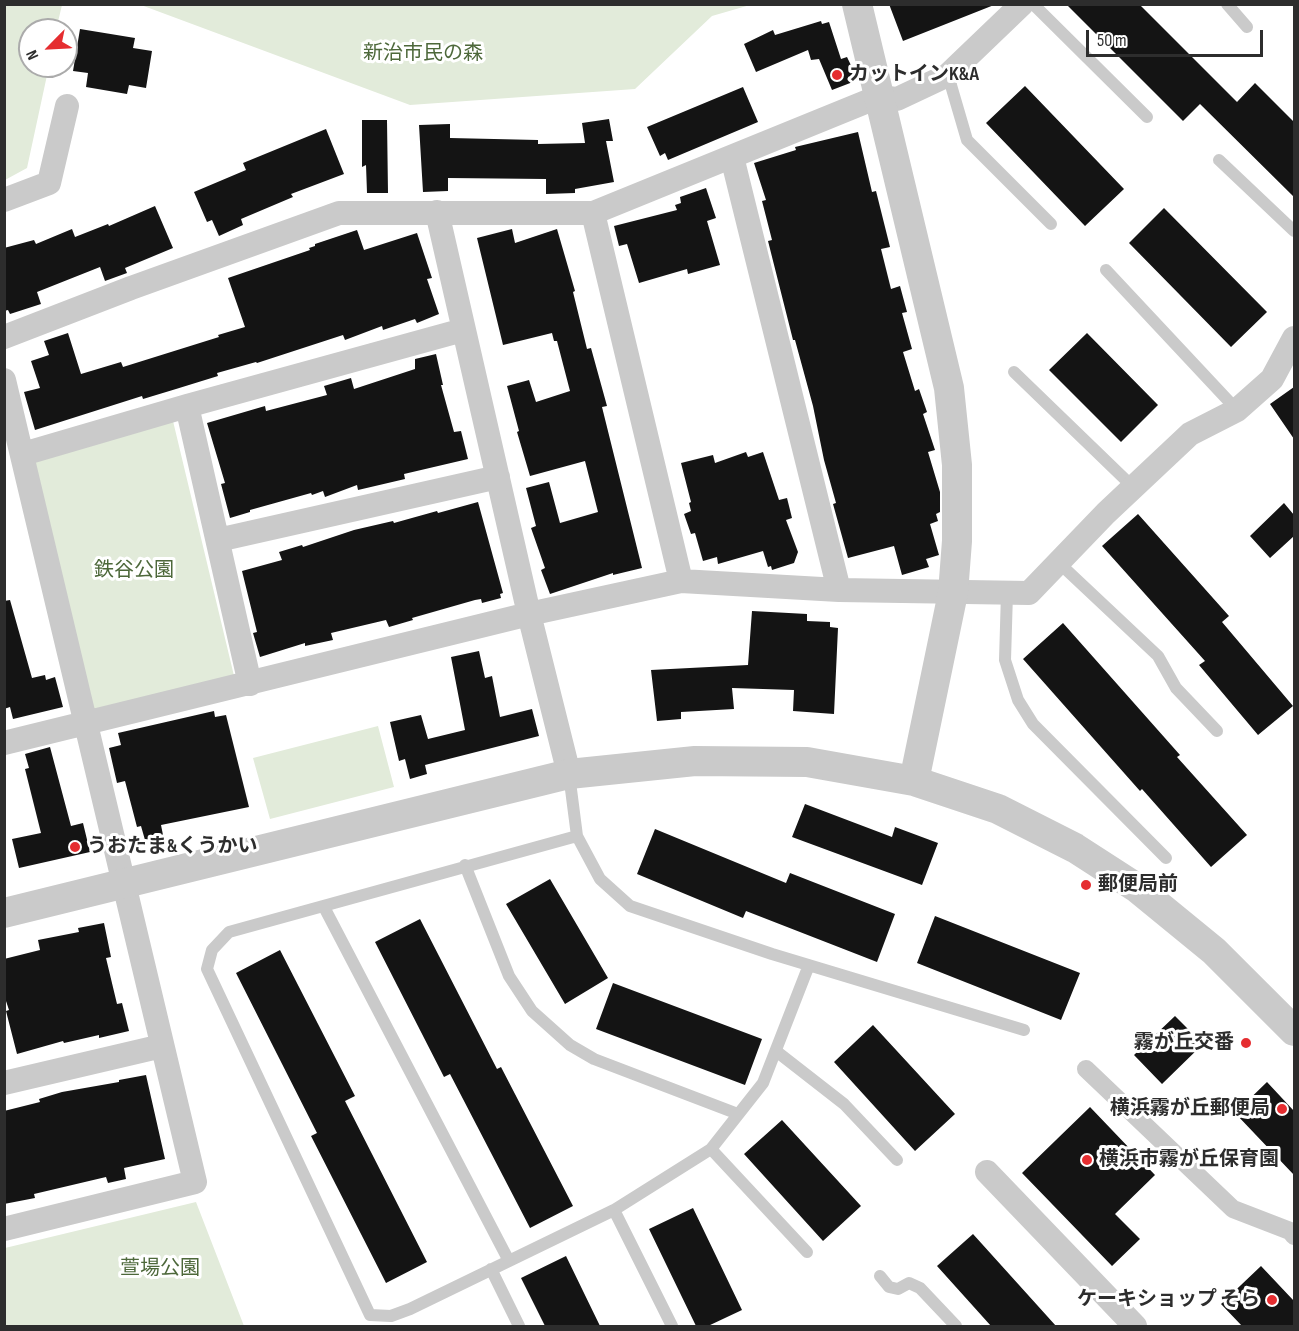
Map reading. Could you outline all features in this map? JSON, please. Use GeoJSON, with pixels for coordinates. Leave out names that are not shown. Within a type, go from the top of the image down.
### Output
{"type":"FeatureCollection","features":[{"type":"Feature","properties":{"kind":"street"},"geometry":{"type":"LineString","coordinates":[[857,4],[949,388],[957,465],[957,541],[953,593],[914,781]]}},
{"type":"Feature","properties":{"kind":"street"},"geometry":{"type":"LineString","coordinates":[[4,338],[131,288],[339,213],[593,213],[878,97],[897,99],[948,75],[1022,4]]}},
{"type":"Feature","properties":{"kind":"street"},"geometry":{"type":"LineString","coordinates":[[4,200],[49,183],[68,106]]}},
{"type":"Feature","properties":{"kind":"street"},"geometry":{"type":"LineString","coordinates":[[732,157],[839,590]]}},
{"type":"Feature","properties":{"kind":"street"},"geometry":{"type":"LineString","coordinates":[[437,212],[529,614],[569,774]]}},
{"type":"Feature","properties":{"kind":"street"},"geometry":{"type":"LineString","coordinates":[[593,213],[681,581]]}},
{"type":"Feature","properties":{"kind":"street"},"geometry":{"type":"LineString","coordinates":[[23,454],[463,330]]}},
{"type":"Feature","properties":{"kind":"street"},"geometry":{"type":"LineString","coordinates":[[4,743],[529,614],[681,581],[839,590],[1029,592],[1190,434],[1237,410],[1272,379],[1294,338]]}},
{"type":"Feature","properties":{"kind":"street"},"geometry":{"type":"LineString","coordinates":[[4,380],[195,1182],[4,1229]]}},
{"type":"Feature","properties":{"kind":"street"},"geometry":{"type":"LineString","coordinates":[[187,406],[250,684]]}},
{"type":"Feature","properties":{"kind":"street"},"geometry":{"type":"LineString","coordinates":[[218,540],[498,477]]}},
{"type":"Feature","properties":{"kind":"street"},"geometry":{"type":"LineString","coordinates":[[4,913],[569,774],[695,761],[807,762],[914,781],[998,808],[1075,848],[1137,888],[1214,951],[1294,1031]]}},
{"type":"Feature","properties":{"kind":"street"},"geometry":{"type":"LineString","coordinates":[[4,1083],[162,1046]]}},
{"type":"Feature","properties":{"kind":"street"},"geometry":{"type":"LineString","coordinates":[[1086,1069],[1233,1209],[1290,1231],[1294,1236]]}},
{"type":"Feature","properties":{"kind":"street"},"geometry":{"type":"LineString","coordinates":[[987,1172],[1135,1326]]}},
{"type":"Feature","properties":{"kind":"lane"},"geometry":{"type":"LineString","coordinates":[[1033,4],[1147,117]]}},
{"type":"Feature","properties":{"kind":"lane"},"geometry":{"type":"LineString","coordinates":[[1227,4],[1247,27]]}},
{"type":"Feature","properties":{"kind":"lane"},"geometry":{"type":"LineString","coordinates":[[948,75],[967,140],[1051,224]]}},
{"type":"Feature","properties":{"kind":"lane"},"geometry":{"type":"LineString","coordinates":[[1219,160],[1294,231]]}},
{"type":"Feature","properties":{"kind":"lane"},"geometry":{"type":"LineString","coordinates":[[1106,270],[1237,410]]}},
{"type":"Feature","properties":{"kind":"lane"},"geometry":{"type":"LineString","coordinates":[[1014,372],[1133,488]]}},
{"type":"Feature","properties":{"kind":"lane"},"geometry":{"type":"LineString","coordinates":[[1058,562],[1158,656],[1176,688],[1217,731]]}},
{"type":"Feature","properties":{"kind":"lane"},"geometry":{"type":"LineString","coordinates":[[1007,592],[1005,660],[1018,700],[1033,724],[1166,858]]}},
{"type":"Feature","properties":{"kind":"lane"},"geometry":{"type":"LineString","coordinates":[[569,774],[577,836],[600,879],[630,906],[809,965],[1024,1030]]}},
{"type":"Feature","properties":{"kind":"lane"},"geometry":{"type":"LineString","coordinates":[[577,836],[465,865],[324,907],[229,932],[212,950],[207,969],[370,1315],[391,1316],[410,1309],[614,1210],[711,1149],[762,1083],[809,965]]}},
{"type":"Feature","properties":{"kind":"lane"},"geometry":{"type":"LineString","coordinates":[[465,865],[509,976],[532,1011],[570,1046],[594,1059],[738,1113]]}},
{"type":"Feature","properties":{"kind":"lane"},"geometry":{"type":"LineString","coordinates":[[324,907],[509,1261]]}},
{"type":"Feature","properties":{"kind":"lane"},"geometry":{"type":"LineString","coordinates":[[776,1051],[844,1104],[897,1160]]}},
{"type":"Feature","properties":{"kind":"lane"},"geometry":{"type":"LineString","coordinates":[[711,1149],[807,1252]]}},
{"type":"Feature","properties":{"kind":"lane"},"geometry":{"type":"LineString","coordinates":[[614,1210],[672,1326]]}},
{"type":"Feature","properties":{"kind":"lane"},"geometry":{"type":"LineString","coordinates":[[491,1269],[519,1326]]}},
{"type":"Feature","properties":{"kind":"lane"},"geometry":{"type":"LineString","coordinates":[[880,1276],[889,1287],[898,1289],[909,1283],[920,1288],[956,1326]]}},
{"type":"Feature","properties":{"kind":"green space"},"geometry":{"type":"Polygon","coordinates":[[[5,4],[62,5],[59,18],[18,18],[18,78],[46,78],[27,168],[5,180],[5,4]]]}},
{"type":"Feature","properties":{"kind":"green space","name":"新治市民の森"},"geometry":{"type":"Polygon","coordinates":[[[141,5],[750,5],[712,16],[635,89],[410,105],[141,5]]]}},
{"type":"Feature","properties":{"kind":"green space","name":"鉄谷公園"},"geometry":{"type":"Polygon","coordinates":[[[173,421],[235,680],[94,713],[34,462],[173,421]]]}},
{"type":"Feature","properties":{"kind":"green space"},"geometry":{"type":"Polygon","coordinates":[[[378,726],[394,787],[270,819],[253,758],[378,726]]]}},
{"type":"Feature","properties":{"kind":"green space","name":"萱場公園"},"geometry":{"type":"Polygon","coordinates":[[[196,1202],[244,1326],[5,1326],[5,1248],[196,1202]]]}},
{"type":"Feature","properties":{"kind":"building"},"geometry":{"type":"Polygon","coordinates":[[[889,4],[993,4],[994,5],[903,41],[889,4]]]}},
{"type":"Feature","properties":{"kind":"building"},"geometry":{"type":"Polygon","coordinates":[[[1066,4],[1139,4],[1237,102],[1255,83],[1294,122],[1294,197],[1200,104],[1183,121],[1066,4]]]}},
{"type":"Feature","properties":{"kind":"building"},"geometry":{"type":"Polygon","coordinates":[[[821,21],[822,24],[829,22],[841,59],[847,57],[858,80],[832,90],[819,59],[811,60],[808,50],[756,72],[744,44],[773,30],[775,35],[821,21]]]}},
{"type":"Feature","properties":{"kind":"building"},"geometry":{"type":"Polygon","coordinates":[[[80,29],[135,38],[133,48],[152,51],[146,88],[129,85],[127,94],[86,87],[88,73],[78,72],[80,29]]]}},
{"type":"Feature","properties":{"kind":"building"},"geometry":{"type":"Polygon","coordinates":[[[1025,86],[1124,189],[1085,226],[986,123],[1025,86]]]}},
{"type":"Feature","properties":{"kind":"building"},"geometry":{"type":"Polygon","coordinates":[[[743,87],[758,122],[668,160],[665,153],[660,156],[647,127],[743,87]]]}},
{"type":"Feature","properties":{"kind":"building"},"geometry":{"type":"Polygon","coordinates":[[[609,119],[613,141],[606,141],[614,182],[575,189],[575,193],[546,194],[546,179],[448,178],[448,191],[423,192],[419,125],[450,124],[450,138],[538,140],[538,144],[585,143],[582,123],[609,119]]]}},
{"type":"Feature","properties":{"kind":"building"},"geometry":{"type":"Polygon","coordinates":[[[362,120],[387,120],[388,193],[367,193],[366,165],[362,167],[362,120]]]}},
{"type":"Feature","properties":{"kind":"building"},"geometry":{"type":"Polygon","coordinates":[[[326,129],[344,174],[291,194],[293,197],[241,219],[243,225],[219,236],[212,220],[207,222],[194,192],[246,170],[243,163],[326,129]]]}},
{"type":"Feature","properties":{"kind":"building"},"geometry":{"type":"Polygon","coordinates":[[[858,132],[872,192],[876,191],[890,247],[881,249],[891,289],[900,286],[907,312],[902,313],[912,349],[903,352],[915,391],[919,389],[927,412],[923,414],[935,450],[928,452],[940,492],[940,512],[936,514],[938,521],[930,524],[939,555],[926,559],[929,567],[902,575],[894,546],[848,558],[833,504],[836,503],[813,406],[795,340],[793,340],[768,241],[772,240],[762,201],[766,200],[754,163],[796,150],[795,147],[858,132]]]}},
{"type":"Feature","properties":{"kind":"building"},"geometry":{"type":"Polygon","coordinates":[[[706,188],[716,218],[707,221],[720,265],[688,274],[687,269],[639,283],[627,244],[619,246],[614,226],[677,210],[675,205],[681,203],[680,197],[706,188]]]}},
{"type":"Feature","properties":{"kind":"building"},"geometry":{"type":"Polygon","coordinates":[[[155,206],[173,248],[125,268],[127,273],[105,281],[100,267],[37,292],[41,304],[10,314],[8,310],[4,311],[4,248],[34,240],[36,244],[72,229],[75,237],[108,224],[109,226],[155,206]]]}},
{"type":"Feature","properties":{"kind":"building"},"geometry":{"type":"Polygon","coordinates":[[[1164,208],[1267,312],[1231,347],[1129,243],[1164,208]]]}},
{"type":"Feature","properties":{"kind":"building"},"geometry":{"type":"Polygon","coordinates":[[[512,229],[515,243],[557,229],[575,291],[573,292],[587,349],[591,348],[607,406],[602,407],[642,568],[613,575],[613,573],[550,594],[541,570],[545,568],[531,528],[536,526],[526,488],[549,482],[560,523],[598,512],[585,461],[530,476],[507,386],[529,380],[536,402],[570,391],[557,341],[554,341],[552,333],[503,345],[477,238],[512,229]]]}},
{"type":"Feature","properties":{"kind":"building"},"geometry":{"type":"Polygon","coordinates":[[[357,230],[364,250],[417,233],[432,278],[427,279],[439,314],[417,323],[415,319],[383,330],[382,326],[345,340],[343,335],[257,363],[217,373],[218,376],[176,389],[143,399],[142,396],[35,430],[24,392],[40,388],[31,361],[49,355],[44,341],[68,333],[81,374],[121,362],[123,367],[219,337],[218,335],[245,327],[228,278],[310,250],[309,248],[315,244],[357,230]]]}},
{"type":"Feature","properties":{"kind":"building"},"geometry":{"type":"Polygon","coordinates":[[[1087,333],[1158,405],[1121,442],[1049,370],[1087,333]]]}},
{"type":"Feature","properties":{"kind":"building"},"geometry":{"type":"Polygon","coordinates":[[[436,354],[443,385],[441,385],[454,432],[461,431],[468,459],[404,474],[405,479],[358,490],[357,485],[325,497],[323,491],[312,495],[311,493],[230,518],[221,484],[225,483],[207,423],[265,406],[266,411],[327,395],[324,386],[351,378],[354,389],[415,369],[415,359],[436,354]]]}},
{"type":"Feature","properties":{"kind":"building"},"geometry":{"type":"Polygon","coordinates":[[[1294,387],[1294,439],[1270,404],[1294,387]]]}},
{"type":"Feature","properties":{"kind":"building"},"geometry":{"type":"Polygon","coordinates":[[[746,452],[748,457],[763,452],[779,500],[787,498],[792,518],[786,520],[798,552],[794,563],[772,570],[771,566],[768,567],[763,551],[718,564],[717,557],[703,561],[695,533],[691,534],[684,514],[691,511],[689,503],[691,502],[681,463],[713,455],[715,463],[746,452]]]}},
{"type":"Feature","properties":{"kind":"building"},"geometry":{"type":"Polygon","coordinates":[[[478,502],[503,593],[500,594],[501,598],[482,603],[481,599],[475,600],[389,627],[386,620],[331,633],[333,640],[305,646],[305,643],[260,657],[253,633],[257,632],[242,571],[282,560],[279,552],[302,545],[303,547],[354,530],[393,521],[394,523],[478,502]]]}},
{"type":"Feature","properties":{"kind":"building"},"geometry":{"type":"Polygon","coordinates":[[[1284,503],[1294,515],[1294,536],[1270,558],[1250,536],[1284,503]]]}},
{"type":"Feature","properties":{"kind":"building"},"geometry":{"type":"Polygon","coordinates":[[[1138,514],[1229,616],[1222,622],[1293,706],[1258,735],[1199,665],[1205,661],[1102,546],[1138,514]]]}},
{"type":"Feature","properties":{"kind":"building"},"geometry":{"type":"Polygon","coordinates":[[[10,600],[32,678],[45,675],[46,680],[55,677],[63,707],[13,719],[10,707],[4,709],[4,601],[10,600]]]}},
{"type":"Feature","properties":{"kind":"building"},"geometry":{"type":"Polygon","coordinates":[[[752,611],[807,614],[807,621],[830,622],[830,627],[838,628],[834,714],[793,711],[794,690],[732,688],[734,709],[681,712],[681,719],[657,721],[651,670],[748,665],[752,611]]]}},
{"type":"Feature","properties":{"kind":"building"},"geometry":{"type":"Polygon","coordinates":[[[1063,623],[1180,755],[1177,757],[1247,835],[1211,867],[1023,659],[1063,623]]]}},
{"type":"Feature","properties":{"kind":"building"},"geometry":{"type":"Polygon","coordinates":[[[479,651],[485,678],[492,676],[500,717],[532,709],[539,736],[425,765],[427,774],[410,779],[405,759],[399,761],[390,722],[421,715],[428,739],[465,730],[451,657],[479,651]]]}},
{"type":"Feature","properties":{"kind":"building"},"geometry":{"type":"Polygon","coordinates":[[[214,711],[215,717],[226,715],[249,807],[161,825],[163,835],[145,840],[141,826],[137,827],[125,781],[117,783],[109,748],[121,745],[118,733],[214,711]]]}},
{"type":"Feature","properties":{"kind":"building"},"geometry":{"type":"Polygon","coordinates":[[[50,747],[71,826],[83,823],[90,852],[19,868],[12,839],[41,833],[25,769],[29,768],[25,754],[50,747]]]}},
{"type":"Feature","properties":{"kind":"building"},"geometry":{"type":"Polygon","coordinates":[[[805,804],[892,837],[895,827],[938,843],[922,885],[792,837],[805,804]]]}},
{"type":"Feature","properties":{"kind":"building"},"geometry":{"type":"Polygon","coordinates":[[[655,829],[786,883],[790,873],[895,914],[877,962],[746,911],[743,918],[637,874],[655,829]]]}},
{"type":"Feature","properties":{"kind":"building"},"geometry":{"type":"Polygon","coordinates":[[[550,879],[608,978],[565,1004],[506,904],[550,879]]]}},
{"type":"Feature","properties":{"kind":"building"},"geometry":{"type":"Polygon","coordinates":[[[935,916],[1080,973],[1061,1020],[917,963],[935,916]]]}},
{"type":"Feature","properties":{"kind":"building"},"geometry":{"type":"Polygon","coordinates":[[[420,919],[497,1069],[501,1067],[573,1206],[530,1228],[450,1074],[444,1077],[375,942],[420,919]]]}},
{"type":"Feature","properties":{"kind":"building"},"geometry":{"type":"Polygon","coordinates":[[[104,923],[111,957],[106,958],[117,1004],[122,1003],[129,1031],[99,1038],[99,1035],[64,1043],[63,1041],[17,1054],[6,1011],[9,1010],[4,995],[4,959],[40,950],[38,940],[79,932],[78,928],[104,923]]]}},
{"type":"Feature","properties":{"kind":"building"},"geometry":{"type":"Polygon","coordinates":[[[280,950],[355,1096],[345,1101],[427,1262],[386,1283],[311,1136],[317,1133],[236,973],[280,950]]]}},
{"type":"Feature","properties":{"kind":"building"},"geometry":{"type":"Polygon","coordinates":[[[613,983],[762,1039],[745,1085],[596,1029],[613,983]]]}},
{"type":"Feature","properties":{"kind":"building"},"geometry":{"type":"Polygon","coordinates":[[[1175,1016],[1203,1044],[1162,1084],[1134,1055],[1175,1016]]]}},
{"type":"Feature","properties":{"kind":"building"},"geometry":{"type":"Polygon","coordinates":[[[873,1025],[955,1114],[915,1151],[834,1062],[873,1025]]]}},
{"type":"Feature","properties":{"kind":"building"},"geometry":{"type":"Polygon","coordinates":[[[146,1075],[165,1159],[124,1168],[126,1179],[108,1183],[106,1177],[34,1194],[35,1198],[4,1204],[4,1111],[40,1102],[39,1099],[62,1092],[146,1075]]]}},
{"type":"Feature","properties":{"kind":"building"},"geometry":{"type":"Polygon","coordinates":[[[1267,1082],[1294,1111],[1294,1175],[1235,1113],[1267,1082]]]}},
{"type":"Feature","properties":{"kind":"building"},"geometry":{"type":"Polygon","coordinates":[[[1090,1107],[1155,1175],[1115,1214],[1140,1239],[1112,1266],[1022,1173],[1090,1107]]]}},
{"type":"Feature","properties":{"kind":"building"},"geometry":{"type":"Polygon","coordinates":[[[782,1120],[861,1206],[823,1241],[744,1154],[782,1120]]]}},
{"type":"Feature","properties":{"kind":"building"},"geometry":{"type":"Polygon","coordinates":[[[693,1208],[742,1310],[708,1326],[696,1326],[649,1229],[693,1208]]]}},
{"type":"Feature","properties":{"kind":"building"},"geometry":{"type":"Polygon","coordinates":[[[973,1234],[1056,1326],[991,1326],[937,1266],[973,1234]]]}},
{"type":"Feature","properties":{"kind":"building"},"geometry":{"type":"Polygon","coordinates":[[[566,1256],[600,1326],[545,1326],[521,1278],[566,1256]]]}},
{"type":"Feature","properties":{"kind":"building"},"geometry":{"type":"Polygon","coordinates":[[[1261,1266],[1294,1301],[1294,1326],[1242,1326],[1221,1304],[1261,1266]]]}},
{"type":"Feature","properties":{"kind":"place","name":"カットインK&A"},"geometry":{"type":"Point","coordinates":[837,75]}},
{"type":"Feature","properties":{"kind":"place","name":"うおたま&くうかい"},"geometry":{"type":"Point","coordinates":[75,847]}},
{"type":"Feature","properties":{"kind":"place","name":"郵便局前"},"geometry":{"type":"Point","coordinates":[1086,885]}},
{"type":"Feature","properties":{"kind":"place","name":"霧が丘交番"},"geometry":{"type":"Point","coordinates":[1246,1043]}},
{"type":"Feature","properties":{"kind":"place","name":"横浜霧が丘郵便局"},"geometry":{"type":"Point","coordinates":[1282,1109]}},
{"type":"Feature","properties":{"kind":"place","name":"横浜市霧が丘保育園"},"geometry":{"type":"Point","coordinates":[1087,1160]}},
{"type":"Feature","properties":{"kind":"place","name":"ケーキショップ そら"},"geometry":{"type":"Point","coordinates":[1272,1300]}}]}
